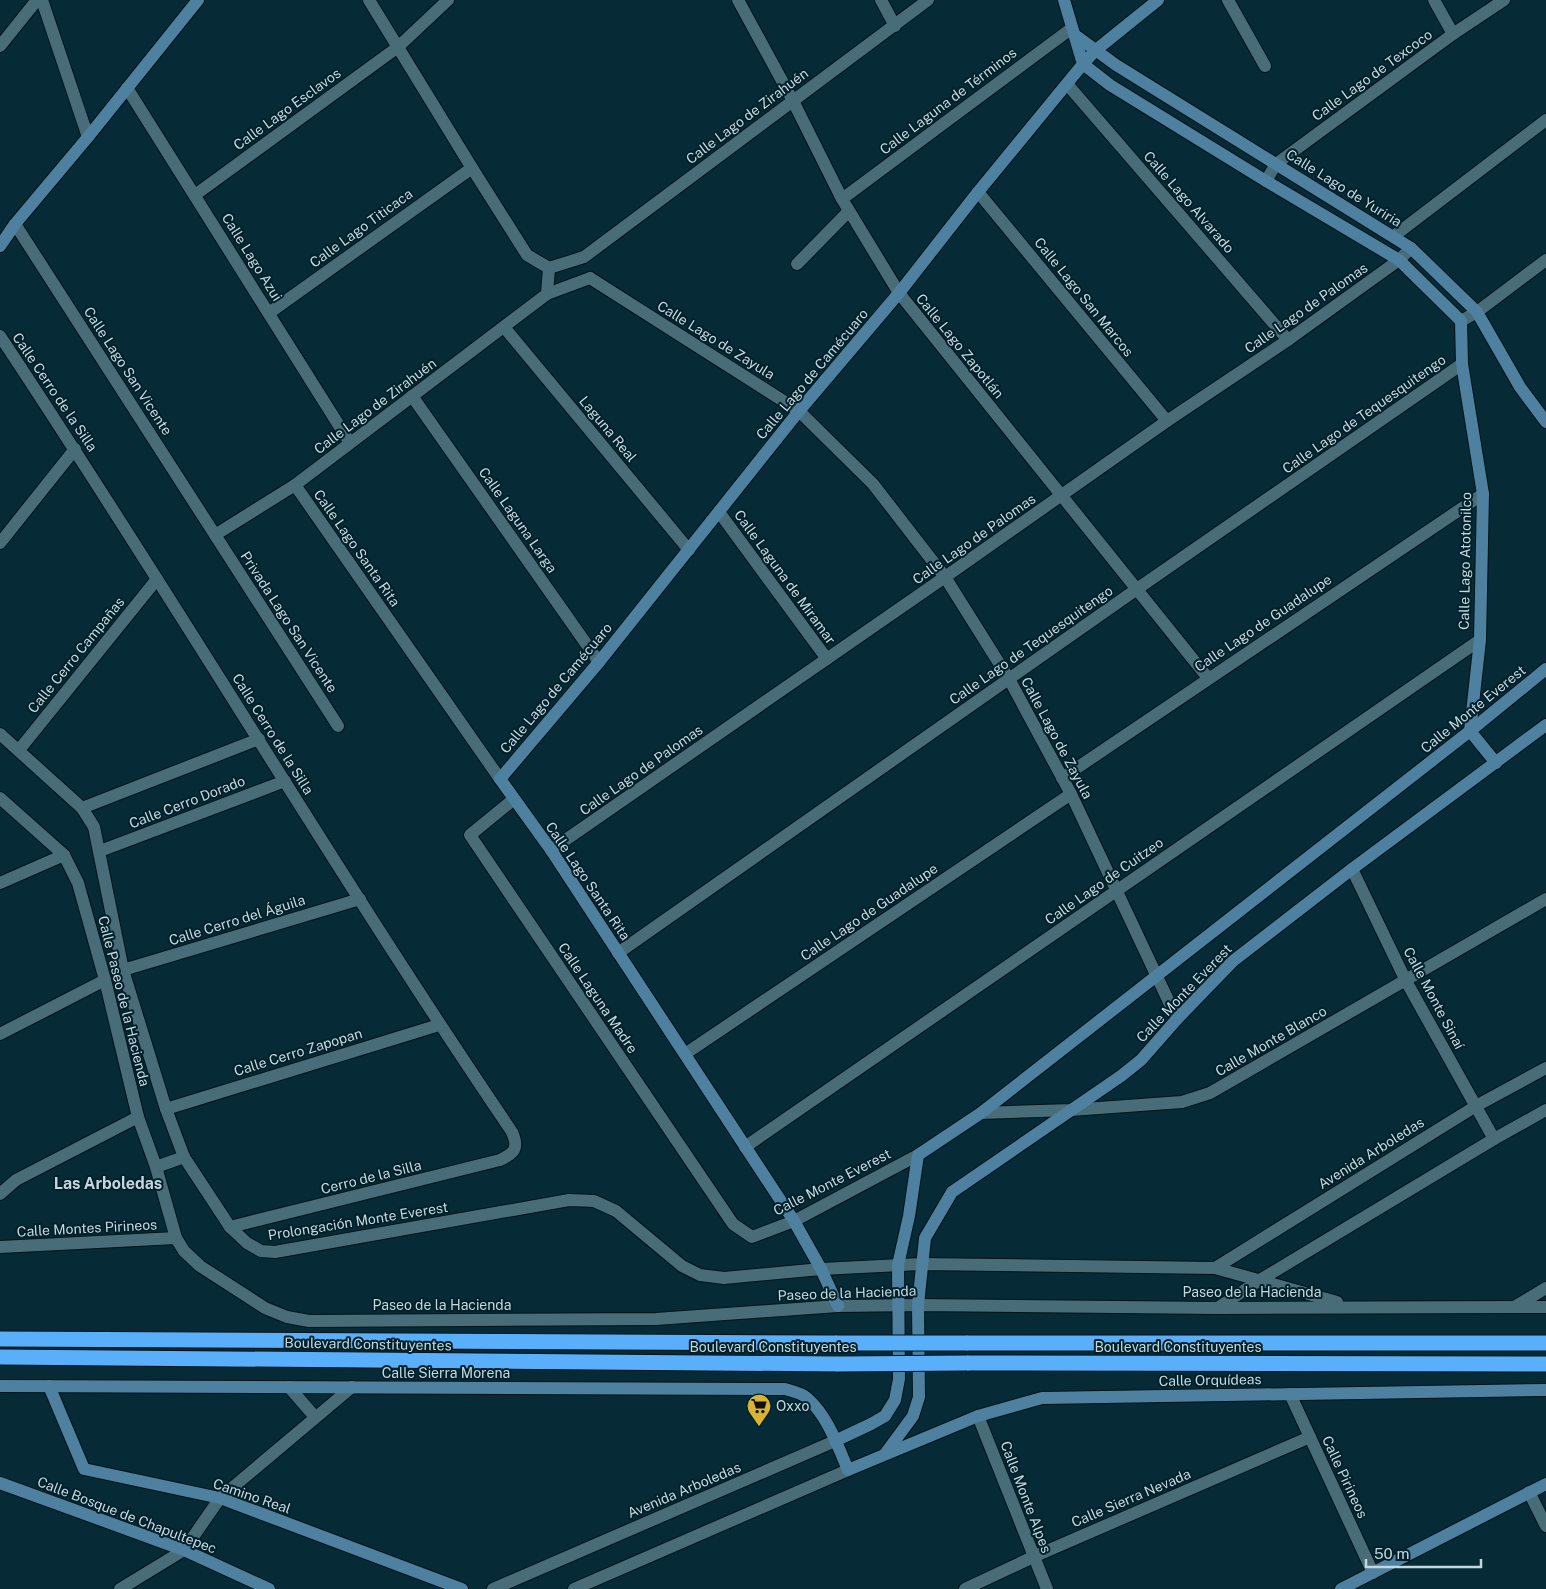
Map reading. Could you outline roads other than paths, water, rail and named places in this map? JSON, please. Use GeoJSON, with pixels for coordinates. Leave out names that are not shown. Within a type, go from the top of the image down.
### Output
{"type":"FeatureCollection","features":[{"type":"Feature","properties":{"kind":"highway","name":"Boulevard Constituyentes"},"geometry":{"type":"LineString","coordinates":[[0,1339],[966,1343],[1546,1343]]}},
{"type":"Feature","properties":{"kind":"highway","name":"Boulevard Constituyentes"},"geometry":{"type":"LineString","coordinates":[[0,1357],[838,1364],[1546,1364]]}},
{"type":"Feature","properties":{"kind":"street"},"geometry":{"type":"LineString","coordinates":[[0,46],[37,0]]}},
{"type":"Feature","properties":{"kind":"street"},"geometry":{"type":"LineString","coordinates":[[42,0],[88,137]]}},
{"type":"Feature","properties":{"kind":"street"},"geometry":{"type":"LineString","coordinates":[[0,246],[15,224],[198,0]]}},
{"type":"Feature","properties":{"kind":"street"},"geometry":{"type":"LineString","coordinates":[[369,0],[527,255],[549,268],[547,294]]}},
{"type":"Feature","properties":{"kind":"street","name":"Calle Lago Esclavos"},"geometry":{"type":"LineString","coordinates":[[195,195],[398,47],[448,0]]}},
{"type":"Feature","properties":{"kind":"street","name":"Calle Lago Zapotlán"},"geometry":{"type":"LineString","coordinates":[[738,0],[793,101],[842,199],[899,293],[1208,678]]}},
{"type":"Feature","properties":{"kind":"street"},"geometry":{"type":"LineString","coordinates":[[881,0],[895,26]]}},
{"type":"Feature","properties":{"kind":"street","name":"Calle Lago de Zirahuén"},"geometry":{"type":"LineString","coordinates":[[549,268],[584,257],[928,0]]}},
{"type":"Feature","properties":{"kind":"street"},"geometry":{"type":"LineString","coordinates":[[1064,0],[1083,64],[1110,85],[1399,260],[1461,321],[1477,312],[1546,260]]}},
{"type":"Feature","properties":{"kind":"street","name":"Calle Lago de Camécuaro"},"geometry":{"type":"LineString","coordinates":[[500,779],[599,662],[799,411],[899,293],[978,192],[1083,64],[1096,50],[1158,0]]}},
{"type":"Feature","properties":{"kind":"street"},"geometry":{"type":"LineString","coordinates":[[1228,0],[1265,66]]}},
{"type":"Feature","properties":{"kind":"street"},"geometry":{"type":"LineString","coordinates":[[1434,0],[1453,34]]}},
{"type":"Feature","properties":{"kind":"street","name":"Calle Lago de Texcoco"},"geometry":{"type":"LineString","coordinates":[[1266,181],[1276,164],[1453,34],[1504,0]]}},
{"type":"Feature","properties":{"kind":"street","name":"Calle Lago de Yuriria"},"geometry":{"type":"LineString","coordinates":[[1074,31],[1116,65],[1411,248],[1477,312],[1520,386],[1546,422]]}},
{"type":"Feature","properties":{"kind":"street","name":"Calle Laguna de Términos"},"geometry":{"type":"LineString","coordinates":[[842,199],[1074,31]]}},
{"type":"Feature","properties":{"kind":"street","name":"Calle Lago Alvarado"},"geometry":{"type":"LineString","coordinates":[[1067,84],[1288,340]]}},
{"type":"Feature","properties":{"kind":"street","name":"Calle Lago Azui"},"geometry":{"type":"LineString","coordinates":[[128,88],[350,443]]}},
{"type":"Feature","properties":{"kind":"street"},"geometry":{"type":"LineString","coordinates":[[1394,236],[1546,120]]}},
{"type":"Feature","properties":{"kind":"street","name":"Calle Lago Titicaca"},"geometry":{"type":"LineString","coordinates":[[269,313],[472,168]]}},
{"type":"Feature","properties":{"kind":"street","name":"Calle Lago San Marcos"},"geometry":{"type":"LineString","coordinates":[[978,192],[1167,421]]}},
{"type":"Feature","properties":{"kind":"street"},"geometry":{"type":"LineString","coordinates":[[797,264],[850,211]]}},
{"type":"Feature","properties":{"kind":"street","name":"Calle Lago San Vicente"},"geometry":{"type":"LineString","coordinates":[[15,224],[215,535]]}},
{"type":"Feature","properties":{"kind":"street","name":"Calle Lago de Palomas"},"geometry":{"type":"LineString","coordinates":[[551,850],[945,578],[1167,421],[1288,340],[1399,260],[1411,248]]}},
{"type":"Feature","properties":{"kind":"street"},"geometry":{"type":"LineString","coordinates":[[584,257],[590,278]]}},
{"type":"Feature","properties":{"kind":"street","name":"Calle Lago de Zirahuén"},"geometry":{"type":"LineString","coordinates":[[215,535],[295,484],[547,294],[590,278]]}},
{"type":"Feature","properties":{"kind":"street","name":"Calle Lago de Zayula"},"geometry":{"type":"LineString","coordinates":[[590,278],[799,411],[874,484],[945,578],[1009,679],[1071,794],[1177,1019]]}},
{"type":"Feature","properties":{"kind":"street","name":"Calle Lago Atotonilco"},"geometry":{"type":"LineString","coordinates":[[1461,321],[1462,364],[1483,494],[1480,640],[1470,731]]}},
{"type":"Feature","properties":{"kind":"street","name":"Laguna Real"},"geometry":{"type":"LineString","coordinates":[[504,327],[689,550]]}},
{"type":"Feature","properties":{"kind":"street","name":"Calle Cerro de la Silla"},"geometry":{"type":"LineString","coordinates":[[0,336],[75,449],[439,1024],[512,1132],[516,1140],[515,1149]]}},
{"type":"Feature","properties":{"kind":"street","name":"Calle Lago de Tequesquitengo"},"geometry":{"type":"LineString","coordinates":[[618,953],[1462,364]]}},
{"type":"Feature","properties":{"kind":"street","name":"Calle Laguna Larga"},"geometry":{"type":"LineString","coordinates":[[412,396],[599,662]]}},
{"type":"Feature","properties":{"kind":"street"},"geometry":{"type":"LineString","coordinates":[[0,542],[75,449]]}},
{"type":"Feature","properties":{"kind":"street","name":"Calle Lago Santa Rita"},"geometry":{"type":"LineString","coordinates":[[295,484],[551,850],[794,1221],[821,1269],[838,1306]]}},
{"type":"Feature","properties":{"kind":"street","name":"Calle Lago de Guadalupe"},"geometry":{"type":"LineString","coordinates":[[1062,778],[1483,494]]}},
{"type":"Feature","properties":{"kind":"street","name":"Calle Laguna de Miramar"},"geometry":{"type":"LineString","coordinates":[[719,512],[827,659]]}},
{"type":"Feature","properties":{"kind":"street","name":"Privada Lago San Vicente"},"geometry":{"type":"LineString","coordinates":[[215,535],[338,726]]}},
{"type":"Feature","properties":{"kind":"street","name":"Calle Cerro Campañas"},"geometry":{"type":"LineString","coordinates":[[19,750],[157,579]]}},
{"type":"Feature","properties":{"kind":"street","name":"Calle Lago de Cuitzeo"},"geometry":{"type":"LineString","coordinates":[[745,1147],[1480,640]]}},
{"type":"Feature","properties":{"kind":"street","name":"Calle Monte Everest"},"geometry":{"type":"LineString","coordinates":[[733,1224],[752,1237],[794,1221],[918,1155],[981,1112],[1470,731],[1546,668]]}},
{"type":"Feature","properties":{"kind":"street","name":"Calle Monte Everest"},"geometry":{"type":"LineString","coordinates":[[885,1454],[913,1416],[919,1397],[918,1305],[925,1238],[952,1192],[1121,1076],[1141,1060],[1177,1019],[1233,961],[1546,725]]}},
{"type":"Feature","properties":{"kind":"street"},"geometry":{"type":"LineString","coordinates":[[1470,731],[1496,763]]}},
{"type":"Feature","properties":{"kind":"street","name":"Prolongación Monte Everest"},"geometry":{"type":"LineString","coordinates":[[0,734],[82,808],[94,827],[123,970],[166,1108],[184,1157],[230,1227],[247,1243],[260,1251],[275,1252],[569,1200],[594,1201],[616,1210],[682,1266],[700,1275],[724,1278],[821,1269]]}},
{"type":"Feature","properties":{"kind":"street"},"geometry":{"type":"LineString","coordinates":[[82,808],[259,739]]}},
{"type":"Feature","properties":{"kind":"street","name":"Calle Cerro Dorado"},"geometry":{"type":"LineString","coordinates":[[100,851],[285,781]]}},
{"type":"Feature","properties":{"kind":"street","name":"Calle Lago de Guadalupe"},"geometry":{"type":"LineString","coordinates":[[684,1054],[1071,794]]}},
{"type":"Feature","properties":{"kind":"street","name":"Calle Paseo de la Hacienda"},"geometry":{"type":"LineString","coordinates":[[0,798],[64,856],[78,883],[105,980],[138,1117],[156,1167],[176,1238]]}},
{"type":"Feature","properties":{"kind":"street","name":"Calle Laguna Madre"},"geometry":{"type":"LineString","coordinates":[[514,799],[470,835],[733,1224]]}},
{"type":"Feature","properties":{"kind":"street"},"geometry":{"type":"LineString","coordinates":[[0,883],[64,856]]}},
{"type":"Feature","properties":{"kind":"street","name":"Calle Monte Sinaí"},"geometry":{"type":"LineString","coordinates":[[1352,870],[1406,981],[1494,1139]]}},
{"type":"Feature","properties":{"kind":"street","name":"Calle Cerro del Águila"},"geometry":{"type":"LineString","coordinates":[[123,970],[360,899]]}},
{"type":"Feature","properties":{"kind":"street","name":"Calle Monte Blanco"},"geometry":{"type":"LineString","coordinates":[[981,1112],[1070,1110],[1182,1102],[1210,1093],[1546,899]]}},
{"type":"Feature","properties":{"kind":"street"},"geometry":{"type":"LineString","coordinates":[[0,1034],[105,980]]}},
{"type":"Feature","properties":{"kind":"street","name":"Calle Cerro Zapopan"},"geometry":{"type":"LineString","coordinates":[[166,1108],[439,1024]]}},
{"type":"Feature","properties":{"kind":"street","name":"Avenida Arboledas"},"geometry":{"type":"LineString","coordinates":[[1215,1268],[1476,1106],[1546,1068]]}},
{"type":"Feature","properties":{"kind":"street"},"geometry":{"type":"LineString","coordinates":[[1218,1308],[1260,1280],[1494,1139],[1546,1110]]}},
{"type":"Feature","properties":{"kind":"street"},"geometry":{"type":"LineString","coordinates":[[0,1194],[16,1180],[138,1117]]}},
{"type":"Feature","properties":{"kind":"street","name":"Cerro de la Silla"},"geometry":{"type":"LineString","coordinates":[[230,1227],[500,1160],[510,1156],[515,1149]]}},
{"type":"Feature","properties":{"kind":"street"},"geometry":{"type":"LineString","coordinates":[[899,1306],[898,1265],[909,1216],[918,1155]]}},
{"type":"Feature","properties":{"kind":"street"},"geometry":{"type":"LineString","coordinates":[[156,1167],[184,1157]]}},
{"type":"Feature","properties":{"kind":"street","name":"Calle Montes Pirineos"},"geometry":{"type":"LineString","coordinates":[[0,1246],[176,1238]]}},
{"type":"Feature","properties":{"kind":"street","name":"Paseo de la Hacienda"},"geometry":{"type":"LineString","coordinates":[[176,1238],[184,1250],[200,1266],[265,1308],[287,1317],[309,1320],[656,1319],[838,1306],[918,1305],[1218,1308],[1351,1306],[1546,1307]]}},
{"type":"Feature","properties":{"kind":"street"},"geometry":{"type":"LineString","coordinates":[[821,1269],[921,1264],[1215,1268],[1351,1306]]}},
{"type":"Feature","properties":{"kind":"street"},"geometry":{"type":"LineString","coordinates":[[1514,1307],[1546,1288]]}},
{"type":"Feature","properties":{"kind":"street","name":"Avenida Arboledas"},"geometry":{"type":"LineString","coordinates":[[493,1589],[835,1441],[885,1416],[895,1400],[899,1379],[899,1306]]}},
{"type":"Feature","properties":{"kind":"street","name":"Calle Sierra Morena"},"geometry":{"type":"LineString","coordinates":[[0,1386],[785,1389],[806,1397],[820,1414],[848,1470]]}},
{"type":"Feature","properties":{"kind":"street","name":"Camino Real"},"geometry":{"type":"LineString","coordinates":[[49,1386],[84,1470],[220,1498],[462,1589]]}},
{"type":"Feature","properties":{"kind":"street"},"geometry":{"type":"LineString","coordinates":[[289,1387],[315,1416]]}},
{"type":"Feature","properties":{"kind":"street"},"geometry":{"type":"LineString","coordinates":[[120,1589],[184,1550],[220,1498],[315,1416],[352,1387]]}},
{"type":"Feature","properties":{"kind":"street","name":"Calle Orquídeas"},"geometry":{"type":"LineString","coordinates":[[885,1454],[978,1416],[1042,1398],[1546,1390]]}},
{"type":"Feature","properties":{"kind":"street","name":"Calle Pirineos"},"geometry":{"type":"LineString","coordinates":[[1290,1394],[1373,1573]]}},
{"type":"Feature","properties":{"kind":"street","name":"Calle Monte Alpes"},"geometry":{"type":"LineString","coordinates":[[978,1416],[1047,1589]]}},
{"type":"Feature","properties":{"kind":"street","name":"Calle Sierra Nevada"},"geometry":{"type":"LineString","coordinates":[[965,1589],[1033,1557],[1310,1437]]}},
{"type":"Feature","properties":{"kind":"street"},"geometry":{"type":"LineString","coordinates":[[574,1589],[885,1454]]}},
{"type":"Feature","properties":{"kind":"street","name":"Calle Bosque de Chapultepec"},"geometry":{"type":"LineString","coordinates":[[0,1483],[184,1550],[269,1589]]}},
{"type":"Feature","properties":{"kind":"street"},"geometry":{"type":"LineString","coordinates":[[1341,1589],[1546,1484]]}},
{"type":"Feature","properties":{"kind":"street"},"geometry":{"type":"LineString","coordinates":[[1529,1492],[1546,1526]]}},
{"type":"Feature","properties":{"kind":"place","name":"Oxxo"},"geometry":{"type":"Point","coordinates":[759,1427]}},
{"type":"Feature","properties":{"kind":"district","name":"Las Arboledas"},"geometry":{"type":"Point","coordinates":[108,1183]}}]}
